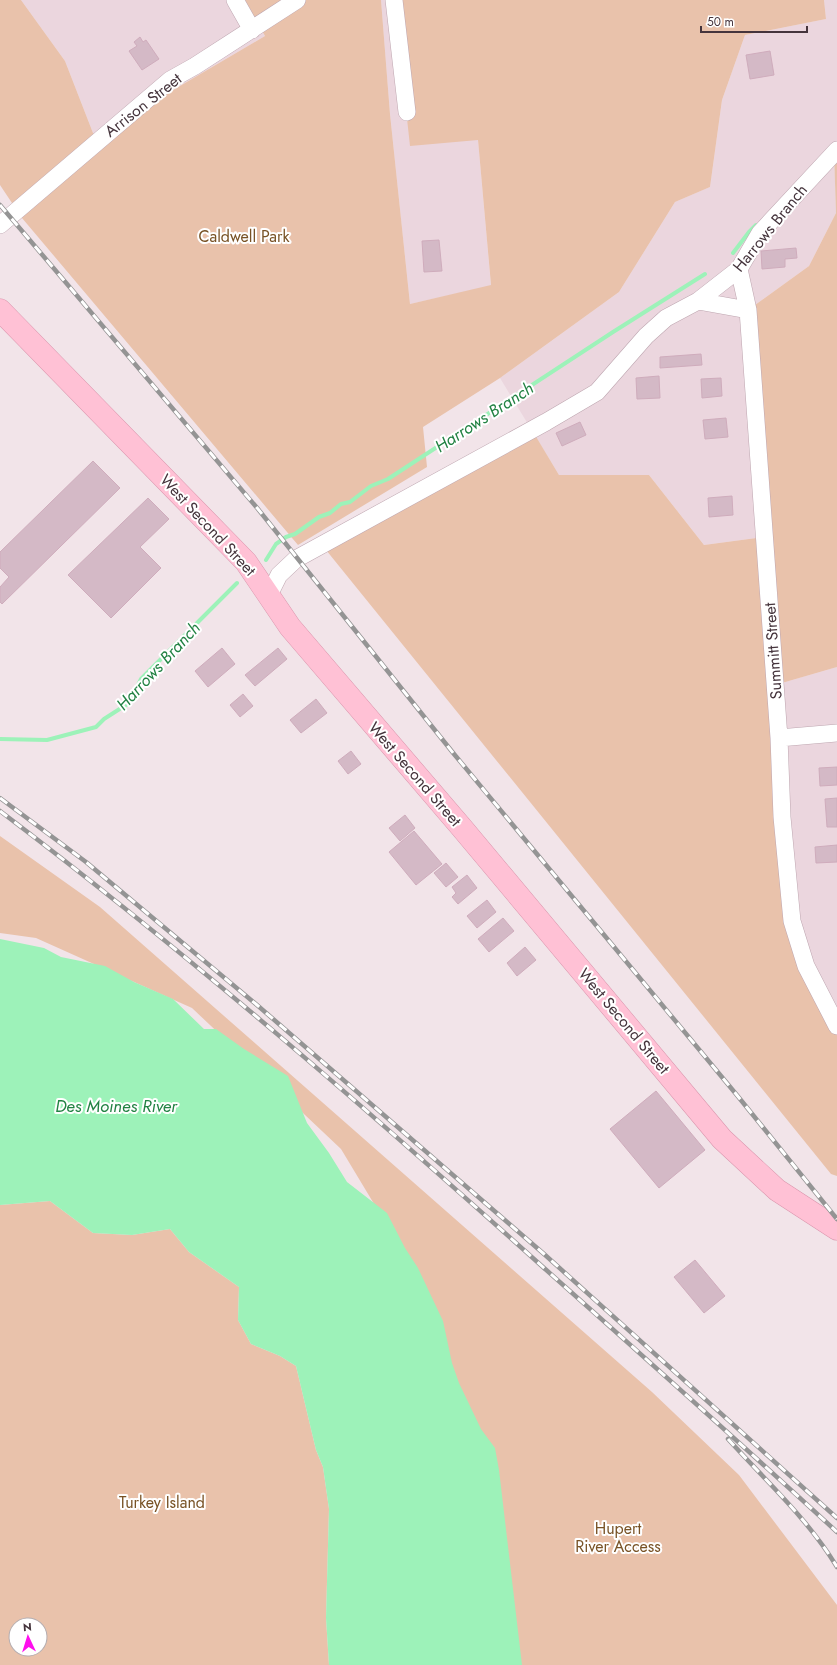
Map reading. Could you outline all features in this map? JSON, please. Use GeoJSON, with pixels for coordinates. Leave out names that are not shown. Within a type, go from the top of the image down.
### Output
{"type":"FeatureCollection","features":[{"type":"Feature","properties":{"kind":"main road","name":"West Second Street"},"geometry":{"type":"LineString","coordinates":[[0,310],[246,562],[290,627],[462,828],[722,1139],[777,1190],[837,1229]]}},
{"type":"Feature","properties":{"kind":"street"},"geometry":{"type":"LineString","coordinates":[[235,0],[252,30]]}},
{"type":"Feature","properties":{"kind":"street","name":"Arrison Street"},"geometry":{"type":"LineString","coordinates":[[0,225],[170,80],[196,66],[297,0]]}},
{"type":"Feature","properties":{"kind":"street"},"geometry":{"type":"LineString","coordinates":[[394,0],[407,112]]}},
{"type":"Feature","properties":{"kind":"street","name":"Harrows Branch"},"geometry":{"type":"LineString","coordinates":[[269,595],[279,575],[296,559],[546,422],[597,392],[646,336],[666,318],[698,301],[739,269],[760,233],[837,150]]}},
{"type":"Feature","properties":{"kind":"street","name":"Summitt Street"},"geometry":{"type":"LineString","coordinates":[[739,269],[748,310],[779,738],[782,817],[792,921],[806,966],[837,1026]]}},
{"type":"Feature","properties":{"kind":"street"},"geometry":{"type":"LineString","coordinates":[[698,301],[748,310]]}},
{"type":"Feature","properties":{"kind":"street"},"geometry":{"type":"LineString","coordinates":[[779,738],[837,733]]}},
{"type":"Feature","properties":{"kind":"shaded area"},"geometry":{"type":"Polygon","coordinates":[[[21,0],[245,0],[265,36],[163,96],[106,146],[93,133],[65,61],[21,0]]]}},
{"type":"Feature","properties":{"kind":"shaded area"},"geometry":{"type":"Polygon","coordinates":[[[381,0],[394,0],[478,140],[491,286],[410,304],[390,114],[381,0]]]}},
{"type":"Feature","properties":{"kind":"shaded area"},"geometry":{"type":"Polygon","coordinates":[[[824,0],[837,0],[837,150],[834,153],[836,213],[809,266],[748,310],[764,537],[704,545],[649,475],[559,475],[500,378],[619,292],[675,202],[710,187],[722,100],[745,35],[826,19],[824,0]]]}},
{"type":"Feature","properties":{"kind":"shaded area"},"geometry":{"type":"Polygon","coordinates":[[[837,667],[837,1026],[792,921],[775,685],[837,667]]]}},
{"type":"Feature","properties":{"kind":"green space","name":"Caldwell Park"},"geometry":{"type":"Polygon","coordinates":[[[0,0],[21,0],[65,61],[93,133],[106,145],[163,96],[265,36],[245,0],[381,0],[390,114],[410,304],[491,285],[478,140],[410,146],[394,0],[824,0],[826,19],[745,35],[722,100],[710,187],[675,202],[619,292],[500,378],[423,427],[427,467],[298,545],[22,218],[0,185],[0,0]]]}},
{"type":"Feature","properties":{"kind":"green space"},"geometry":{"type":"Polygon","coordinates":[[[837,150],[837,667],[775,685],[792,921],[837,1026],[837,1176],[831,1174],[322,545],[532,430],[559,475],[649,475],[704,545],[764,537],[748,310],[809,266],[836,213],[834,153],[837,150]]]}},
{"type":"Feature","properties":{"kind":"green space","name":"Hupert River Access"},"geometry":{"type":"Polygon","coordinates":[[[0,836],[100,907],[652,1392],[739,1475],[837,1605],[837,1665],[508,1665],[406,1257],[341,1149],[192,1008],[36,938],[0,933],[0,836]]]}},
{"type":"Feature","properties":{"kind":"green space","name":"Turkey Island"},"geometry":{"type":"Polygon","coordinates":[[[50,1201],[93,1233],[132,1235],[170,1229],[189,1252],[239,1287],[238,1320],[251,1344],[280,1356],[296,1366],[316,1450],[323,1467],[329,1509],[326,1618],[329,1665],[0,1665],[0,1205],[50,1201]]]}},
{"type":"Feature","properties":{"kind":"water","name":"Des Moines River"},"geometry":{"type":"Polygon","coordinates":[[[0,939],[44,948],[61,957],[105,966],[134,982],[173,999],[204,1029],[216,1029],[244,1049],[288,1076],[307,1123],[329,1153],[347,1182],[387,1213],[405,1248],[418,1268],[443,1321],[452,1363],[459,1383],[481,1429],[495,1448],[499,1470],[522,1665],[329,1665],[326,1618],[329,1509],[323,1467],[316,1450],[296,1366],[280,1356],[251,1344],[238,1320],[239,1287],[189,1252],[170,1229],[132,1235],[93,1233],[50,1201],[0,1205],[0,939]]]}},
{"type":"Feature","properties":{"kind":"building"},"geometry":{"type":"Polygon","coordinates":[[[140,37],[143,42],[146,40],[159,59],[142,70],[129,51],[137,46],[134,42],[140,37]]]}},
{"type":"Feature","properties":{"kind":"building"},"geometry":{"type":"Polygon","coordinates":[[[770,51],[774,75],[750,79],[746,55],[770,51]]]}},
{"type":"Feature","properties":{"kind":"building"},"geometry":{"type":"Polygon","coordinates":[[[439,240],[442,271],[424,272],[422,241],[439,240]]]}},
{"type":"Feature","properties":{"kind":"building"},"geometry":{"type":"Polygon","coordinates":[[[796,248],[797,258],[785,259],[785,267],[762,269],[761,251],[796,248]]]}},
{"type":"Feature","properties":{"kind":"building"},"geometry":{"type":"Polygon","coordinates":[[[701,354],[702,365],[660,368],[660,357],[701,354]]]}},
{"type":"Feature","properties":{"kind":"building"},"geometry":{"type":"Polygon","coordinates":[[[659,376],[660,398],[637,399],[636,378],[659,376]]]}},
{"type":"Feature","properties":{"kind":"building"},"geometry":{"type":"Polygon","coordinates":[[[721,378],[722,396],[702,398],[701,379],[721,378]]]}},
{"type":"Feature","properties":{"kind":"building"},"geometry":{"type":"Polygon","coordinates":[[[726,418],[728,437],[705,439],[703,420],[726,418]]]}},
{"type":"Feature","properties":{"kind":"building"},"geometry":{"type":"Polygon","coordinates":[[[580,422],[586,435],[562,446],[556,433],[580,422]]]}},
{"type":"Feature","properties":{"kind":"building"},"geometry":{"type":"Polygon","coordinates":[[[93,461],[120,488],[2,604],[0,602],[0,587],[9,577],[0,568],[0,552],[93,461]]]}},
{"type":"Feature","properties":{"kind":"building"},"geometry":{"type":"Polygon","coordinates":[[[732,496],[733,515],[709,517],[708,498],[732,496]]]}},
{"type":"Feature","properties":{"kind":"building"},"geometry":{"type":"Polygon","coordinates":[[[148,498],[169,519],[140,547],[161,568],[111,618],[68,575],[148,498]]]}},
{"type":"Feature","properties":{"kind":"building"},"geometry":{"type":"Polygon","coordinates":[[[222,648],[235,664],[208,687],[195,671],[222,648]]]}},
{"type":"Feature","properties":{"kind":"building"},"geometry":{"type":"Polygon","coordinates":[[[278,648],[287,659],[255,686],[245,675],[278,648]]]}},
{"type":"Feature","properties":{"kind":"building"},"geometry":{"type":"Polygon","coordinates":[[[243,694],[253,706],[240,717],[230,705],[243,694]]]}},
{"type":"Feature","properties":{"kind":"building"},"geometry":{"type":"Polygon","coordinates":[[[316,699],[327,713],[301,733],[290,720],[316,699]]]}},
{"type":"Feature","properties":{"kind":"building"},"geometry":{"type":"Polygon","coordinates":[[[351,751],[361,764],[348,774],[338,761],[351,751]]]}},
{"type":"Feature","properties":{"kind":"building"},"geometry":{"type":"Polygon","coordinates":[[[837,767],[837,785],[820,786],[819,768],[837,767]]]}},
{"type":"Feature","properties":{"kind":"building"},"geometry":{"type":"Polygon","coordinates":[[[837,798],[837,827],[827,827],[825,799],[837,798]]]}},
{"type":"Feature","properties":{"kind":"building"},"geometry":{"type":"Polygon","coordinates":[[[405,815],[415,828],[400,841],[389,828],[405,815]]]}},
{"type":"Feature","properties":{"kind":"building"},"geometry":{"type":"Polygon","coordinates":[[[414,831],[442,864],[416,885],[389,852],[414,831]]]}},
{"type":"Feature","properties":{"kind":"building"},"geometry":{"type":"Polygon","coordinates":[[[837,845],[837,862],[816,863],[815,847],[837,845]]]}},
{"type":"Feature","properties":{"kind":"building"},"geometry":{"type":"Polygon","coordinates":[[[446,863],[458,877],[446,887],[434,873],[446,863]]]}},
{"type":"Feature","properties":{"kind":"building"},"geometry":{"type":"Polygon","coordinates":[[[467,875],[477,888],[458,904],[452,897],[456,893],[452,887],[467,875]]]}},
{"type":"Feature","properties":{"kind":"building"},"geometry":{"type":"Polygon","coordinates":[[[487,900],[496,912],[477,928],[467,916],[487,900]]]}},
{"type":"Feature","properties":{"kind":"building"},"geometry":{"type":"Polygon","coordinates":[[[503,918],[514,931],[489,952],[478,939],[503,918]]]}},
{"type":"Feature","properties":{"kind":"building"},"geometry":{"type":"Polygon","coordinates":[[[525,947],[536,960],[517,976],[507,963],[525,947]]]}},
{"type":"Feature","properties":{"kind":"building"},"geometry":{"type":"Polygon","coordinates":[[[656,1091],[705,1150],[659,1188],[610,1129],[656,1091]]]}},
{"type":"Feature","properties":{"kind":"building"},"geometry":{"type":"Polygon","coordinates":[[[695,1260],[725,1296],[704,1313],[674,1277],[695,1260]]]}},
{"type":"Feature","properties":{"kind":"waterway","name":"Harrows Branch"},"geometry":{"type":"LineString","coordinates":[[733,253],[756,225]]}},
{"type":"Feature","properties":{"kind":"waterway","name":"Harrows Branch"},"geometry":{"type":"LineString","coordinates":[[266,560],[276,544],[286,537],[295,534],[319,517],[330,513],[341,504],[350,502],[371,486],[388,479],[613,332],[705,274]]}},
{"type":"Feature","properties":{"kind":"waterway","name":"Harrows Branch"},"geometry":{"type":"LineString","coordinates":[[0,739],[47,740],[96,727],[104,719],[129,703],[141,679],[237,583]]}},
{"type":"Feature","properties":{"kind":"railway"},"geometry":{"type":"LineString","coordinates":[[0,205],[258,509],[454,754],[736,1094],[837,1219]]}},
{"type":"Feature","properties":{"kind":"railway"},"geometry":{"type":"LineString","coordinates":[[0,798],[86,862],[257,1005],[544,1254],[837,1518]]}},
{"type":"Feature","properties":{"kind":"railway"},"geometry":{"type":"LineString","coordinates":[[0,811],[140,921],[277,1034],[478,1209],[728,1432],[837,1532]]}},
{"type":"Feature","properties":{"kind":"railway"},"geometry":{"type":"LineString","coordinates":[[728,1439],[800,1516],[826,1549],[837,1567]]}}]}
